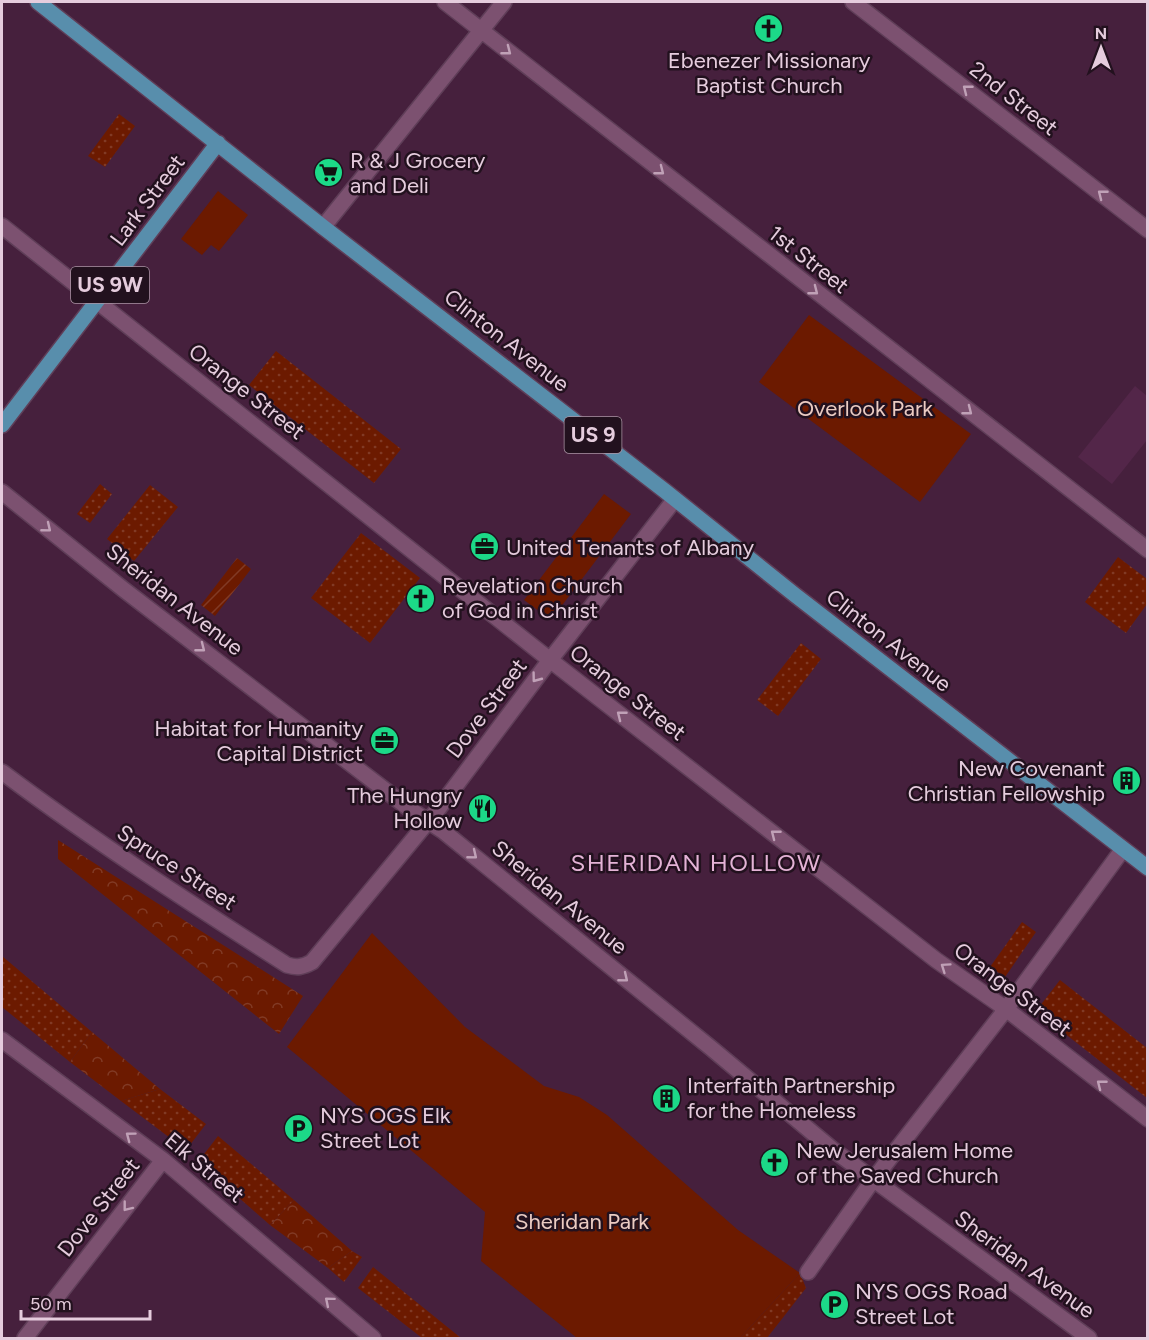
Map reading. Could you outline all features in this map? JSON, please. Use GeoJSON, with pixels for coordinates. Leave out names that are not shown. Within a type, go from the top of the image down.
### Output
{"type":"FeatureCollection","features":[{"type":"Feature","properties":{"kind":"main road","name":"Clinton Avenue"},"geometry":{"type":"LineString","coordinates":[[38,2],[323,227],[1148,868]]}},
{"type":"Feature","properties":{"kind":"main road","name":"Lark Street"},"geometry":{"type":"LineString","coordinates":[[2,425],[218,143]]}},
{"type":"Feature","properties":{"kind":"street","name":"1st Street"},"geometry":{"type":"LineString","coordinates":[[445,2],[1148,550]]}},
{"type":"Feature","properties":{"kind":"street"},"geometry":{"type":"LineString","coordinates":[[323,227],[504,2]]}},
{"type":"Feature","properties":{"kind":"street","name":"2nd Street"},"geometry":{"type":"LineString","coordinates":[[853,2],[1148,230]]}},
{"type":"Feature","properties":{"kind":"street","name":"Orange Street"},"geometry":{"type":"LineString","coordinates":[[2,226],[550,660],[936,960],[1006,1010],[1148,1119]]}},
{"type":"Feature","properties":{"kind":"street","name":"Sheridan Avenue"},"geometry":{"type":"LineString","coordinates":[[2,492],[123,589],[451,838],[832,1149],[1089,1338]]}},
{"type":"Feature","properties":{"kind":"street","name":"Dove Street"},"geometry":{"type":"LineString","coordinates":[[328,941],[428,821],[675,499]]}},
{"type":"Feature","properties":{"kind":"street","name":"Spruce Street"},"geometry":{"type":"LineString","coordinates":[[2,772],[103,846],[287,965],[296,968],[312,962],[328,941]]}},
{"type":"Feature","properties":{"kind":"street"},"geometry":{"type":"LineString","coordinates":[[808,1272],[873,1180],[1006,1010],[1123,849]]}},
{"type":"Feature","properties":{"kind":"street","name":"Elk Street"},"geometry":{"type":"LineString","coordinates":[[2,1040],[163,1160],[373,1338]]}},
{"type":"Feature","properties":{"kind":"street","name":"Dove Street"},"geometry":{"type":"LineString","coordinates":[[25,1338],[163,1160]]}},
{"type":"Feature","properties":{"kind":"shaded area"},"geometry":{"type":"Polygon","coordinates":[[[1135,386],[1147,396],[1147,440],[1112,484],[1078,457],[1135,386]]]}},
{"type":"Feature","properties":{"kind":"green space"},"geometry":{"type":"Polygon","coordinates":[[[119,114],[135,126],[105,167],[88,156],[119,114]]]}},
{"type":"Feature","properties":{"kind":"green space"},"geometry":{"type":"Polygon","coordinates":[[[218,191],[248,215],[219,251],[211,245],[202,255],[181,239],[218,191]]]}},
{"type":"Feature","properties":{"kind":"green space","name":"Overlook Park"},"geometry":{"type":"Polygon","coordinates":[[[809,315],[971,434],[920,502],[759,382],[809,315]]]}},
{"type":"Feature","properties":{"kind":"green space"},"geometry":{"type":"Polygon","coordinates":[[[276,351],[401,449],[374,483],[249,385],[276,351]]]}},
{"type":"Feature","properties":{"kind":"green space"},"geometry":{"type":"Polygon","coordinates":[[[100,484],[112,494],[90,523],[77,514],[100,484]]]}},
{"type":"Feature","properties":{"kind":"green space"},"geometry":{"type":"Polygon","coordinates":[[[150,485],[178,507],[134,561],[107,539],[150,485]]]}},
{"type":"Feature","properties":{"kind":"green space"},"geometry":{"type":"Polygon","coordinates":[[[604,494],[631,514],[551,620],[524,600],[604,494]]]}},
{"type":"Feature","properties":{"kind":"green space"},"geometry":{"type":"Polygon","coordinates":[[[361,533],[420,578],[370,643],[311,598],[361,533]]]}},
{"type":"Feature","properties":{"kind":"green space"},"geometry":{"type":"Polygon","coordinates":[[[1118,557],[1147,579],[1147,604],[1126,633],[1085,602],[1118,557]]]}},
{"type":"Feature","properties":{"kind":"green space"},"geometry":{"type":"Polygon","coordinates":[[[237,558],[251,569],[215,616],[201,605],[237,558]]]}},
{"type":"Feature","properties":{"kind":"green space"},"geometry":{"type":"Polygon","coordinates":[[[801,643],[821,659],[778,716],[757,700],[801,643]]]}},
{"type":"Feature","properties":{"kind":"green space"},"geometry":{"type":"Polygon","coordinates":[[[58,840],[303,996],[279,1034],[58,859],[58,840]]]}},
{"type":"Feature","properties":{"kind":"green space"},"geometry":{"type":"Polygon","coordinates":[[[1022,922],[1036,932],[1005,977],[990,967],[1022,922]]]}},
{"type":"Feature","properties":{"kind":"green space","name":"Sheridan Park"},"geometry":{"type":"Polygon","coordinates":[[[372,933],[465,1027],[544,1086],[579,1097],[607,1115],[738,1230],[800,1273],[740,1338],[577,1338],[481,1261],[485,1212],[287,1047],[372,933]]]}},
{"type":"Feature","properties":{"kind":"green space"},"geometry":{"type":"Polygon","coordinates":[[[2,956],[92,1032],[70,1062],[2,1007],[2,956]]]}},
{"type":"Feature","properties":{"kind":"green space"},"geometry":{"type":"Polygon","coordinates":[[[1060,980],[1147,1048],[1147,1098],[1036,1011],[1060,980]]]}},
{"type":"Feature","properties":{"kind":"green space"},"geometry":{"type":"Polygon","coordinates":[[[92,1032],[160,1089],[121,1101],[70,1062],[92,1032]]]}},
{"type":"Feature","properties":{"kind":"green space"},"geometry":{"type":"Polygon","coordinates":[[[160,1089],[206,1124],[186,1150],[121,1101],[160,1089]]]}},
{"type":"Feature","properties":{"kind":"green space"},"geometry":{"type":"Polygon","coordinates":[[[218,1136],[294,1200],[270,1225],[198,1162],[218,1136]]]}},
{"type":"Feature","properties":{"kind":"green space"},"geometry":{"type":"Polygon","coordinates":[[[294,1200],[352,1251],[328,1268],[270,1225],[294,1200]]]}},
{"type":"Feature","properties":{"kind":"green space"},"geometry":{"type":"Polygon","coordinates":[[[352,1251],[362,1257],[344,1282],[328,1268],[352,1251]]]}},
{"type":"Feature","properties":{"kind":"green space"},"geometry":{"type":"Polygon","coordinates":[[[373,1267],[461,1338],[422,1338],[358,1288],[373,1267]]]}},
{"type":"Feature","properties":{"kind":"green space"},"geometry":{"type":"Polygon","coordinates":[[[800,1273],[806,1288],[767,1338],[740,1338],[800,1273]]]}},
{"type":"Feature","properties":{"kind":"place","name":"Ebenezer Missionary Baptist Church"},"geometry":{"type":"Point","coordinates":[769,28]}},
{"type":"Feature","properties":{"kind":"place","name":"R & J Grocery and Deli"},"geometry":{"type":"Point","coordinates":[329,173]}},
{"type":"Feature","properties":{"kind":"place","name":"United Tenants of Albany"},"geometry":{"type":"Point","coordinates":[485,547]}},
{"type":"Feature","properties":{"kind":"place","name":"Revelation Church of God in Christ"},"geometry":{"type":"Point","coordinates":[421,598]}},
{"type":"Feature","properties":{"kind":"place","name":"Habitat for Humanity Capital District"},"geometry":{"type":"Point","coordinates":[384,741]}},
{"type":"Feature","properties":{"kind":"place","name":"New Covenant Christian Fellowship"},"geometry":{"type":"Point","coordinates":[1126,781]}},
{"type":"Feature","properties":{"kind":"place","name":"The Hungry Hollow"},"geometry":{"type":"Point","coordinates":[483,808]}},
{"type":"Feature","properties":{"kind":"place","name":"Interfaith Partnership for the Homeless"},"geometry":{"type":"Point","coordinates":[666,1098]}},
{"type":"Feature","properties":{"kind":"place","name":"NYS OGS Elk Street Lot"},"geometry":{"type":"Point","coordinates":[299,1128]}},
{"type":"Feature","properties":{"kind":"place","name":"New Jerusalem Home of the Saved Church"},"geometry":{"type":"Point","coordinates":[775,1163]}},
{"type":"Feature","properties":{"kind":"place","name":"NYS OGS Road Street Lot"},"geometry":{"type":"Point","coordinates":[834,1304]}},
{"type":"Feature","properties":{"kind":"district","name":"SHERIDAN HOLLOW"},"geometry":{"type":"Point","coordinates":[696,863]}}]}
